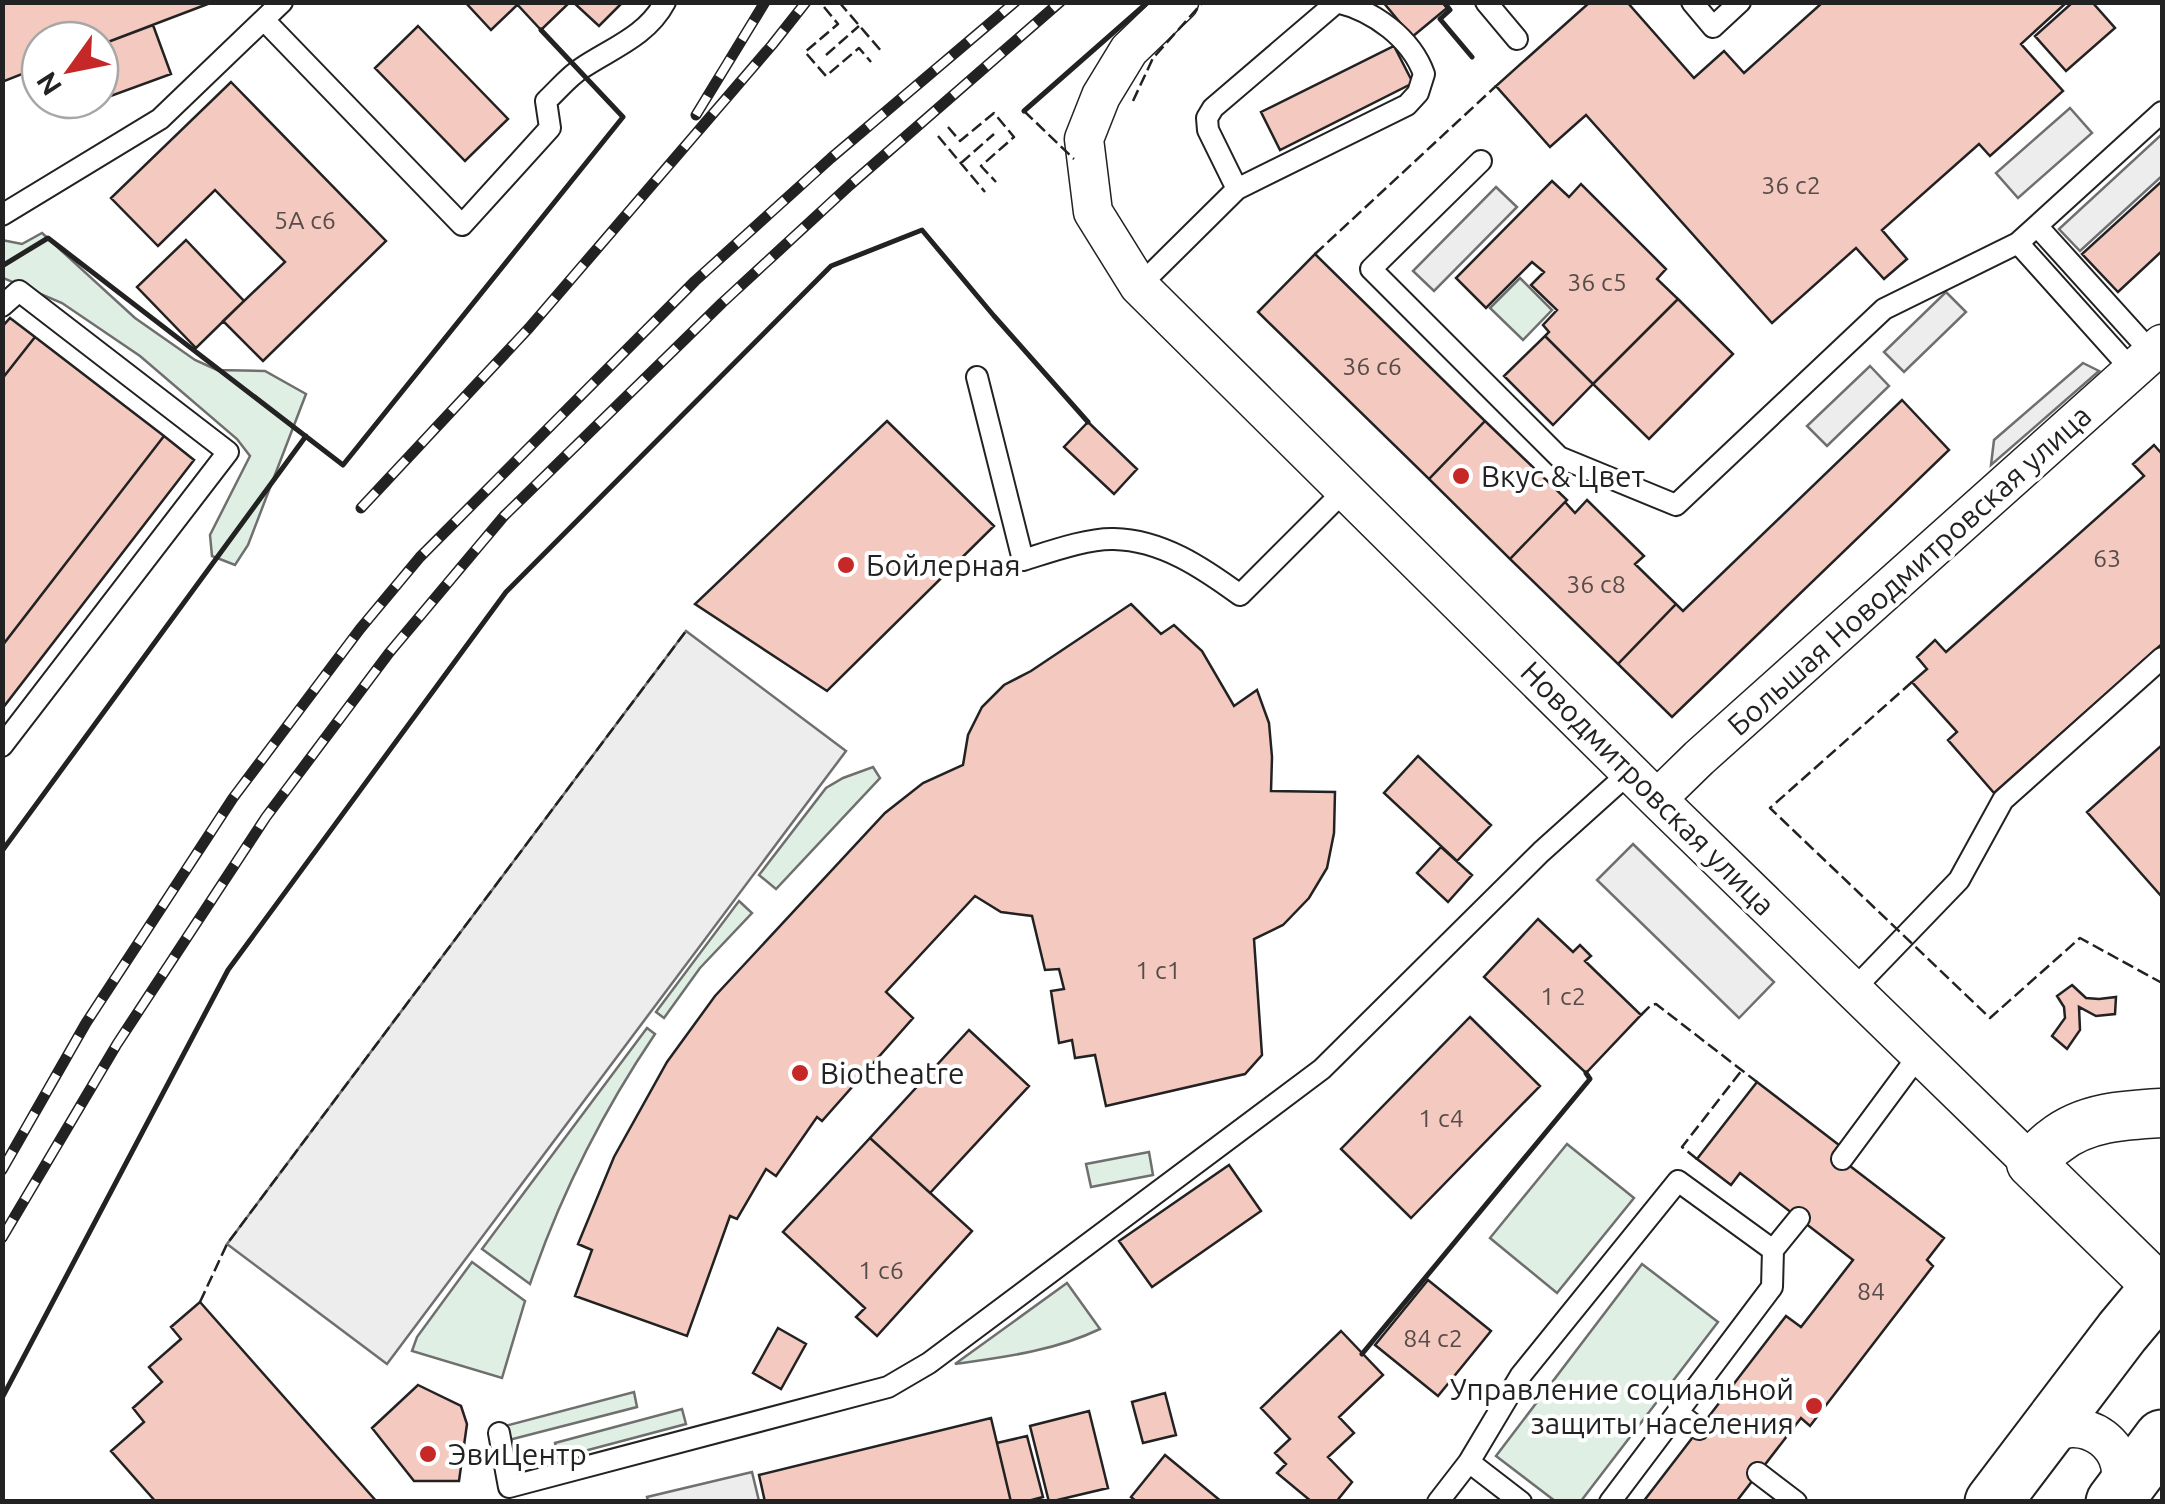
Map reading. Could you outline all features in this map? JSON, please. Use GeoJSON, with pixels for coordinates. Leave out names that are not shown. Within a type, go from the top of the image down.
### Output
{"type":"FeatureCollection","features":[{"type":"Feature","properties":{"kind":"main road"},"geometry":{"type":"LineString","coordinates":[[1994,1502],[2122,1332],[2161,1288]]}},
{"type":"Feature","properties":{"kind":"main road"},"geometry":{"type":"LineString","coordinates":[[2114,1502],[2162,1438]]}},
{"type":"Feature","properties":{"kind":"street","name":"Новодмитровская улица"},"geometry":{"type":"LineString","coordinates":[[1179,2],[1129,50],[1101,96],[1084,139],[1093,212],[1139,286],[1657,799],[2161,1288]]}},
{"type":"Feature","properties":{"kind":"street","name":"Большая Новодмитровская улица"},"geometry":{"type":"LineString","coordinates":[[1657,799],[2149,355]]}},
{"type":"Feature","properties":{"kind":"street"},"geometry":{"type":"LineString","coordinates":[[2031,1163],[2055,1140],[2083,1124],[2162,1113]]}},
{"type":"Feature","properties":{"kind":"street"},"geometry":{"type":"LineString","coordinates":[[2035,1445],[2064,1428],[2096,1432],[2110,1443],[2118,1458],[2122,1474],[2114,1502]]}},
{"type":"Feature","properties":{"kind":"lane"},"geometry":{"type":"LineString","coordinates":[[2,216],[160,119],[282,2]]}},
{"type":"Feature","properties":{"kind":"lane"},"geometry":{"type":"LineString","coordinates":[[264,20],[462,224],[550,128],[546,101],[578,70],[632,40],[665,2]]}},
{"type":"Feature","properties":{"kind":"lane"},"geometry":{"type":"LineString","coordinates":[[1139,286],[1237,189],[1407,105],[1418,93],[1424,74],[1411,48],[1360,8],[1337,2],[1213,108],[1208,130],[1237,189]]}},
{"type":"Feature","properties":{"kind":"lane"},"geometry":{"type":"LineString","coordinates":[[1486,2],[1518,38]]}},
{"type":"Feature","properties":{"kind":"lane"},"geometry":{"type":"LineString","coordinates":[[1692,2],[1713,27],[1740,2]]}},
{"type":"Feature","properties":{"kind":"lane"},"geometry":{"type":"LineString","coordinates":[[1481,160],[1371,269],[1559,457],[1676,504],[1884,309],[2018,243],[2162,112]]}},
{"type":"Feature","properties":{"kind":"lane"},"geometry":{"type":"LineString","coordinates":[[2037,226],[2149,355]]}},
{"type":"Feature","properties":{"kind":"lane"},"geometry":{"type":"LineString","coordinates":[[2018,243],[2149,355]]}},
{"type":"Feature","properties":{"kind":"lane"},"geometry":{"type":"LineString","coordinates":[[2,306],[18,291],[228,452],[2,746]]}},
{"type":"Feature","properties":{"kind":"lane"},"geometry":{"type":"LineString","coordinates":[[978,377],[1024,560],[1065,547],[1113,539],[1156,546],[1201,567],[1240,595],[1345,490]]}},
{"type":"Feature","properties":{"kind":"lane"},"geometry":{"type":"LineString","coordinates":[[1853,990],[1959,880],[2002,800],[2162,658]]}},
{"type":"Feature","properties":{"kind":"lane"},"geometry":{"type":"LineString","coordinates":[[499,1433],[509,1487],[888,1387],[929,1363],[1322,1070],[1540,852],[1630,772]]}},
{"type":"Feature","properties":{"kind":"lane"},"geometry":{"type":"LineString","coordinates":[[1842,1160],[1919,1055]]}},
{"type":"Feature","properties":{"kind":"lane"},"geometry":{"type":"LineString","coordinates":[[1438,1502],[1469,1462],[1522,1375],[1678,1181],[1773,1250]]}},
{"type":"Feature","properties":{"kind":"lane"},"geometry":{"type":"LineString","coordinates":[[1610,1502],[1772,1288],[1773,1250],[1798,1218]]}},
{"type":"Feature","properties":{"kind":"lane"},"geometry":{"type":"LineString","coordinates":[[1678,1414],[1699,1429]]}},
{"type":"Feature","properties":{"kind":"lane"},"geometry":{"type":"LineString","coordinates":[[1469,1462],[1521,1502]]}},
{"type":"Feature","properties":{"kind":"lane"},"geometry":{"type":"LineString","coordinates":[[1758,1473],[1796,1502]]}},
{"type":"Feature","properties":{"kind":"green space"},"geometry":{"type":"Polygon","coordinates":[[[42,233],[135,318],[195,360],[217,370],[265,371],[306,394],[248,545],[235,565],[212,556],[210,535],[250,456],[237,439],[140,356],[62,303],[3,278],[2,240],[22,244],[42,233]]]}},
{"type":"Feature","properties":{"kind":"green space"},"geometry":{"type":"Polygon","coordinates":[[[1520,278],[1552,310],[1523,340],[1490,308],[1520,278]]]}},
{"type":"Feature","properties":{"kind":"green space"},"geometry":{"type":"Polygon","coordinates":[[[873,767],[880,778],[776,889],[759,875],[826,788],[873,767]]]}},
{"type":"Feature","properties":{"kind":"green space"},"geometry":{"type":"Polygon","coordinates":[[[739,901],[752,913],[700,968],[664,1018],[656,1012],[739,901]]]}},
{"type":"Feature","properties":{"kind":"green space"},"geometry":{"type":"Polygon","coordinates":[[[647,1028],[655,1034],[584,1155],[530,1284],[482,1249],[647,1028]]]}},
{"type":"Feature","properties":{"kind":"green space"},"geometry":{"type":"Polygon","coordinates":[[[1567,1144],[1634,1198],[1557,1293],[1490,1238],[1567,1144]]]}},
{"type":"Feature","properties":{"kind":"green space"},"geometry":{"type":"Polygon","coordinates":[[[1149,1152],[1153,1175],[1091,1187],[1086,1164],[1149,1152]]]}},
{"type":"Feature","properties":{"kind":"green space"},"geometry":{"type":"Polygon","coordinates":[[[472,1262],[525,1301],[502,1378],[412,1351],[417,1337],[472,1262]]]}},
{"type":"Feature","properties":{"kind":"green space"},"geometry":{"type":"Polygon","coordinates":[[[1642,1264],[1718,1322],[1581,1501],[1555,1501],[1496,1456],[1642,1264]]]}},
{"type":"Feature","properties":{"kind":"green space"},"geometry":{"type":"Polygon","coordinates":[[[1067,1283],[1100,1329],[1047,1348],[955,1364],[1067,1283]]]}},
{"type":"Feature","properties":{"kind":"green space"},"geometry":{"type":"Polygon","coordinates":[[[634,1392],[637,1407],[509,1440],[505,1426],[634,1392]]]}},
{"type":"Feature","properties":{"kind":"green space"},"geometry":{"type":"Polygon","coordinates":[[[682,1409],[686,1424],[558,1458],[555,1443],[682,1409]]]}},
{"type":"Feature","properties":{"kind":"shaded area"},"geometry":{"type":"Polygon","coordinates":[[[2070,108],[2092,133],[2018,198],[1996,173],[2070,108]]]}},
{"type":"Feature","properties":{"kind":"shaded area"},"geometry":{"type":"Polygon","coordinates":[[[2162,134],[2162,176],[2080,251],[2059,229],[2162,134]]]}},
{"type":"Feature","properties":{"kind":"shaded area"},"geometry":{"type":"Polygon","coordinates":[[[1496,187],[1517,207],[1434,291],[1413,271],[1496,187]]]}},
{"type":"Feature","properties":{"kind":"shaded area"},"geometry":{"type":"Polygon","coordinates":[[[1946,292],[1966,312],[1904,372],[1884,352],[1946,292]]]}},
{"type":"Feature","properties":{"kind":"shaded area"},"geometry":{"type":"Polygon","coordinates":[[[2083,363],[2099,371],[1991,465],[1994,440],[2083,363]]]}},
{"type":"Feature","properties":{"kind":"shaded area"},"geometry":{"type":"Polygon","coordinates":[[[1870,366],[1889,386],[1827,446],[1807,426],[1870,366]]]}},
{"type":"Feature","properties":{"kind":"shaded area"},"geometry":{"type":"Polygon","coordinates":[[[686,631],[846,751],[387,1364],[227,1244],[686,631]]]}},
{"type":"Feature","properties":{"kind":"shaded area"},"geometry":{"type":"Polygon","coordinates":[[[1633,844],[1774,982],[1739,1018],[1597,880],[1633,844]]]}},
{"type":"Feature","properties":{"kind":"shaded area"},"geometry":{"type":"Polygon","coordinates":[[[752,1472],[759,1501],[648,1501],[647,1497],[752,1472]]]}},
{"type":"Feature","properties":{"kind":"building"},"geometry":{"type":"Polygon","coordinates":[[[2,2],[213,2],[120,37],[120,20],[20,20],[20,75],[2,82],[2,2]]]}},
{"type":"Feature","properties":{"kind":"building"},"geometry":{"type":"Polygon","coordinates":[[[465,2],[515,2],[517,5],[491,30],[465,2]]]}},
{"type":"Feature","properties":{"kind":"building"},"geometry":{"type":"Polygon","coordinates":[[[515,2],[570,2],[541,30],[515,2]]]}},
{"type":"Feature","properties":{"kind":"building"},"geometry":{"type":"Polygon","coordinates":[[[573,2],[623,2],[599,26],[573,2]]]}},
{"type":"Feature","properties":{"kind":"building"},"geometry":{"type":"Polygon","coordinates":[[[1383,2],[1442,2],[1447,8],[1412,37],[1383,2]]]}},
{"type":"Feature","properties":{"kind":"building"},"geometry":{"type":"Polygon","coordinates":[[[1590,2],[1627,2],[1694,78],[1724,51],[1744,73],[1823,2],[2067,2],[2021,44],[2063,91],[1990,156],[1979,144],[1882,230],[1907,259],[1884,279],[1856,248],[1772,323],[1586,115],[1550,147],[1496,86],[1590,2]]]}},
{"type":"Feature","properties":{"kind":"building"},"geometry":{"type":"Polygon","coordinates":[[[2073,2],[2092,2],[2115,28],[2066,71],[2035,36],[2073,2]]]}},
{"type":"Feature","properties":{"kind":"building"},"geometry":{"type":"Polygon","coordinates":[[[153,25],[171,74],[120,93],[120,37],[153,25]]]}},
{"type":"Feature","properties":{"kind":"building"},"geometry":{"type":"Polygon","coordinates":[[[418,26],[508,119],[465,161],[375,68],[418,26]]]}},
{"type":"Feature","properties":{"kind":"building"},"geometry":{"type":"Polygon","coordinates":[[[1394,46],[1413,83],[1280,150],[1261,112],[1394,46]]]}},
{"type":"Feature","properties":{"kind":"building"},"geometry":{"type":"Polygon","coordinates":[[[231,82],[386,241],[263,361],[223,321],[285,262],[215,190],[158,246],[111,198],[231,82]]]}},
{"type":"Feature","properties":{"kind":"building"},"geometry":{"type":"Polygon","coordinates":[[[1552,181],[1569,197],[1581,184],[1666,269],[1657,279],[1678,299],[1593,384],[1545,336],[1549,332],[1543,325],[1557,310],[1531,285],[1544,272],[1532,262],[1486,308],[1456,278],[1552,181]]]}},
{"type":"Feature","properties":{"kind":"building"},"geometry":{"type":"Polygon","coordinates":[[[2162,181],[2162,251],[2118,292],[2082,254],[2162,181]]]}},
{"type":"Feature","properties":{"kind":"building"},"geometry":{"type":"Polygon","coordinates":[[[186,240],[244,301],[196,348],[137,287],[186,240]]]}},
{"type":"Feature","properties":{"kind":"building"},"geometry":{"type":"Polygon","coordinates":[[[1315,254],[1485,421],[1429,479],[1258,312],[1315,254]]]}},
{"type":"Feature","properties":{"kind":"building"},"geometry":{"type":"Polygon","coordinates":[[[1678,299],[1733,354],[1649,439],[1593,384],[1678,299]]]}},
{"type":"Feature","properties":{"kind":"building"},"geometry":{"type":"Polygon","coordinates":[[[10,318],[35,337],[2,379],[2,327],[10,318]]]}},
{"type":"Feature","properties":{"kind":"building"},"geometry":{"type":"Polygon","coordinates":[[[1545,336],[1593,384],[1553,425],[1504,376],[1545,336]]]}},
{"type":"Feature","properties":{"kind":"building"},"geometry":{"type":"Polygon","coordinates":[[[35,337],[164,436],[2,646],[2,379],[35,337]]]}},
{"type":"Feature","properties":{"kind":"building"},"geometry":{"type":"Polygon","coordinates":[[[1902,400],[1949,450],[1672,717],[1618,664],[1676,604],[1683,611],[1902,400]]]}},
{"type":"Feature","properties":{"kind":"building","name":"Бойлерная"},"geometry":{"type":"Polygon","coordinates":[[[887,421],[994,526],[827,691],[695,604],[887,421]]]}},
{"type":"Feature","properties":{"kind":"building"},"geometry":{"type":"Polygon","coordinates":[[[1485,421],[1567,500],[1510,559],[1429,479],[1485,421]]]}},
{"type":"Feature","properties":{"kind":"building"},"geometry":{"type":"Polygon","coordinates":[[[1088,422],[1137,469],[1114,494],[1064,447],[1088,422]]]}},
{"type":"Feature","properties":{"kind":"building"},"geometry":{"type":"Polygon","coordinates":[[[164,436],[194,460],[2,709],[2,646],[164,436]]]}},
{"type":"Feature","properties":{"kind":"building"},"geometry":{"type":"Polygon","coordinates":[[[2154,445],[2162,454],[2162,644],[1994,793],[1948,740],[1957,732],[1912,682],[1927,669],[1917,657],[1935,640],[1946,652],[2144,476],[2133,464],[2154,445]]]}},
{"type":"Feature","properties":{"kind":"building"},"geometry":{"type":"Polygon","coordinates":[[[1587,500],[1644,556],[1635,564],[1676,604],[1618,664],[1510,559],[1565,502],[1575,513],[1587,500]]]}},
{"type":"Feature","properties":{"kind":"building"},"geometry":{"type":"Polygon","coordinates":[[[1131,604],[1161,634],[1174,625],[1202,651],[1234,706],[1257,690],[1269,723],[1271,791],[1335,792],[1334,833],[1327,868],[1309,898],[1283,925],[1254,939],[1262,1055],[1245,1074],[1106,1106],[1095,1055],[1075,1058],[1072,1040],[1059,1043],[1051,991],[1064,989],[1059,969],[1045,970],[1032,916],[1001,912],[975,896],[886,992],[913,1018],[822,1121],[817,1117],[776,1176],[766,1169],[737,1219],[730,1216],[687,1336],[575,1296],[592,1250],[578,1244],[614,1157],[667,1062],[715,996],[885,813],[923,783],[963,765],[968,735],[982,707],[1004,685],[1131,604]]]}},
{"type":"Feature","properties":{"kind":"building"},"geometry":{"type":"Polygon","coordinates":[[[2162,745],[2162,897],[2087,812],[2162,745]]]}},
{"type":"Feature","properties":{"kind":"building"},"geometry":{"type":"Polygon","coordinates":[[[1418,756],[1491,825],[1457,861],[1384,793],[1418,756]]]}},
{"type":"Feature","properties":{"kind":"building"},"geometry":{"type":"Polygon","coordinates":[[[1441,847],[1472,875],[1448,902],[1417,873],[1441,847]]]}},
{"type":"Feature","properties":{"kind":"building"},"geometry":{"type":"Polygon","coordinates":[[[1538,919],[1573,952],[1580,945],[1591,956],[1585,961],[1641,1015],[1586,1073],[1484,977],[1538,919]]]}},
{"type":"Feature","properties":{"kind":"building"},"geometry":{"type":"Polygon","coordinates":[[[2072,985],[2086,998],[2116,997],[2115,1014],[2096,1016],[2079,1007],[2080,1030],[2067,1049],[2052,1036],[2065,1018],[2057,996],[2072,985]]]}},
{"type":"Feature","properties":{"kind":"building"},"geometry":{"type":"Polygon","coordinates":[[[1470,1017],[1540,1086],[1411,1218],[1341,1149],[1470,1017]]]}},
{"type":"Feature","properties":{"kind":"building"},"geometry":{"type":"Polygon","coordinates":[[[969,1030],[1029,1086],[930,1193],[870,1138],[969,1030]]]}},
{"type":"Feature","properties":{"kind":"building"},"geometry":{"type":"Polygon","coordinates":[[[1757,1082],[1839,1145],[1833,1153],[1944,1238],[1927,1260],[1933,1266],[1810,1426],[1801,1418],[1736,1502],[1643,1502],[1786,1316],[1801,1327],[1853,1260],[1740,1173],[1731,1185],[1697,1159],[1757,1082]]]}},
{"type":"Feature","properties":{"kind":"building"},"geometry":{"type":"Polygon","coordinates":[[[870,1138],[972,1231],[877,1336],[856,1317],[865,1308],[783,1232],[870,1138]]]}},
{"type":"Feature","properties":{"kind":"building"},"geometry":{"type":"Polygon","coordinates":[[[1229,1165],[1261,1211],[1152,1287],[1119,1241],[1229,1165]]]}},
{"type":"Feature","properties":{"kind":"building"},"geometry":{"type":"Polygon","coordinates":[[[1428,1280],[1491,1331],[1438,1396],[1375,1345],[1428,1280]]]}},
{"type":"Feature","properties":{"kind":"building"},"geometry":{"type":"Polygon","coordinates":[[[200,1302],[377,1502],[156,1502],[111,1451],[144,1422],[133,1408],[162,1382],[149,1367],[181,1339],[171,1327],[200,1302]]]}},
{"type":"Feature","properties":{"kind":"building"},"geometry":{"type":"Polygon","coordinates":[[[778,1328],[806,1344],[781,1389],[753,1373],[778,1328]]]}},
{"type":"Feature","properties":{"kind":"building"},"geometry":{"type":"Polygon","coordinates":[[[1341,1331],[1383,1375],[1339,1417],[1354,1433],[1328,1457],[1352,1482],[1336,1502],[1312,1502],[1277,1473],[1286,1464],[1275,1453],[1290,1439],[1261,1408],[1341,1331]]]}},
{"type":"Feature","properties":{"kind":"building","name":"ЭвиЦентр"},"geometry":{"type":"Polygon","coordinates":[[[418,1385],[461,1406],[467,1424],[459,1481],[414,1481],[372,1428],[418,1385]]]}},
{"type":"Feature","properties":{"kind":"building"},"geometry":{"type":"Polygon","coordinates":[[[1165,1393],[1176,1435],[1143,1443],[1132,1402],[1165,1393]]]}},
{"type":"Feature","properties":{"kind":"building"},"geometry":{"type":"Polygon","coordinates":[[[1089,1411],[1108,1488],[1049,1502],[1030,1426],[1089,1411]]]}},
{"type":"Feature","properties":{"kind":"building"},"geometry":{"type":"Polygon","coordinates":[[[991,1418],[1011,1502],[765,1502],[759,1475],[991,1418]]]}},
{"type":"Feature","properties":{"kind":"building"},"geometry":{"type":"Polygon","coordinates":[[[1027,1436],[1043,1497],[1011,1502],[997,1443],[1027,1436]]]}},
{"type":"Feature","properties":{"kind":"building"},"geometry":{"type":"Polygon","coordinates":[[[1165,1455],[1222,1502],[1137,1502],[1131,1497],[1165,1455]]]}},
{"type":"Feature","properties":{"kind":"railway"},"geometry":{"type":"LineString","coordinates":[[696,115],[765,2]]}},
{"type":"Feature","properties":{"kind":"railway"},"geometry":{"type":"LineString","coordinates":[[361,508],[529,328],[806,2]]}},
{"type":"Feature","properties":{"kind":"railway"},"geometry":{"type":"LineString","coordinates":[[2,1170],[86,1023],[233,798],[360,629],[420,557],[695,281],[831,158],[1015,2]]}},
{"type":"Feature","properties":{"kind":"railway"},"geometry":{"type":"LineString","coordinates":[[2,1238],[117,1044],[266,817],[389,653],[504,516],[722,303],[1060,2]]}},
{"type":"Feature","properties":{"kind":"fence"},"geometry":{"type":"LineString","coordinates":[[839,2],[882,52]]}},
{"type":"Feature","properties":{"kind":"fence"},"geometry":{"type":"LineString","coordinates":[[1133,101],[1153,58],[1203,2]]}},
{"type":"Feature","properties":{"kind":"fence"},"geometry":{"type":"LineString","coordinates":[[824,7],[838,24],[805,52],[826,76],[859,48],[871,62]]}},
{"type":"Feature","properties":{"kind":"fence"},"geometry":{"type":"LineString","coordinates":[[826,55],[859,26]]}},
{"type":"Feature","properties":{"kind":"fence"},"geometry":{"type":"LineString","coordinates":[[1315,254],[1496,86]]}},
{"type":"Feature","properties":{"kind":"fence"},"geometry":{"type":"LineString","coordinates":[[1024,111],[1074,159]]}},
{"type":"Feature","properties":{"kind":"fence"},"geometry":{"type":"LineString","coordinates":[[948,127],[960,141],[994,113],[1014,137],[981,166],[996,182]]}},
{"type":"Feature","properties":{"kind":"fence"},"geometry":{"type":"LineString","coordinates":[[961,163],[994,134]]}},
{"type":"Feature","properties":{"kind":"fence"},"geometry":{"type":"LineString","coordinates":[[938,136],[985,192]]}},
{"type":"Feature","properties":{"kind":"fence"},"geometry":{"type":"LineString","coordinates":[[200,1302],[227,1244],[686,631]]}},
{"type":"Feature","properties":{"kind":"fence"},"geometry":{"type":"LineString","coordinates":[[1912,682],[1770,808],[1990,1018],[2080,938],[2162,983]]}},
{"type":"Feature","properties":{"kind":"fence"},"geometry":{"type":"LineString","coordinates":[[1641,1015],[1656,1004],[1757,1082]]}},
{"type":"Feature","properties":{"kind":"fence"},"geometry":{"type":"LineString","coordinates":[[1697,1159],[1682,1147],[1742,1070]]}},
{"type":"Feature","properties":{"kind":"wall"},"geometry":{"type":"LineString","coordinates":[[1024,111],[1148,2]]}},
{"type":"Feature","properties":{"kind":"wall"},"geometry":{"type":"LineString","coordinates":[[1444,2],[1450,10],[1440,19],[1472,57]]}},
{"type":"Feature","properties":{"kind":"wall"},"geometry":{"type":"LineString","coordinates":[[2,266],[48,238],[343,465],[623,117],[541,30]]}},
{"type":"Feature","properties":{"kind":"wall"},"geometry":{"type":"LineString","coordinates":[[2,1398],[228,970],[506,592],[831,266],[922,230],[1088,422]]}},
{"type":"Feature","properties":{"kind":"wall"},"geometry":{"type":"LineString","coordinates":[[2,851],[306,436]]}},
{"type":"Feature","properties":{"kind":"wall"},"geometry":{"type":"LineString","coordinates":[[1362,1354],[1590,1079],[1586,1073]]}},
{"type":"Feature","properties":{"kind":"place","name":"Вкус & Цвет"},"geometry":{"type":"Point","coordinates":[1461,476]}},
{"type":"Feature","properties":{"kind":"place","name":"Бойлерная"},"geometry":{"type":"Point","coordinates":[846,565]}},
{"type":"Feature","properties":{"kind":"place","name":"Biotheatre"},"geometry":{"type":"Point","coordinates":[800,1073]}},
{"type":"Feature","properties":{"kind":"place","name":"Управление социальной защиты населения"},"geometry":{"type":"Point","coordinates":[1814,1406]}},
{"type":"Feature","properties":{"kind":"place","name":"ЭвиЦентр"},"geometry":{"type":"Point","coordinates":[428,1454]}}]}
